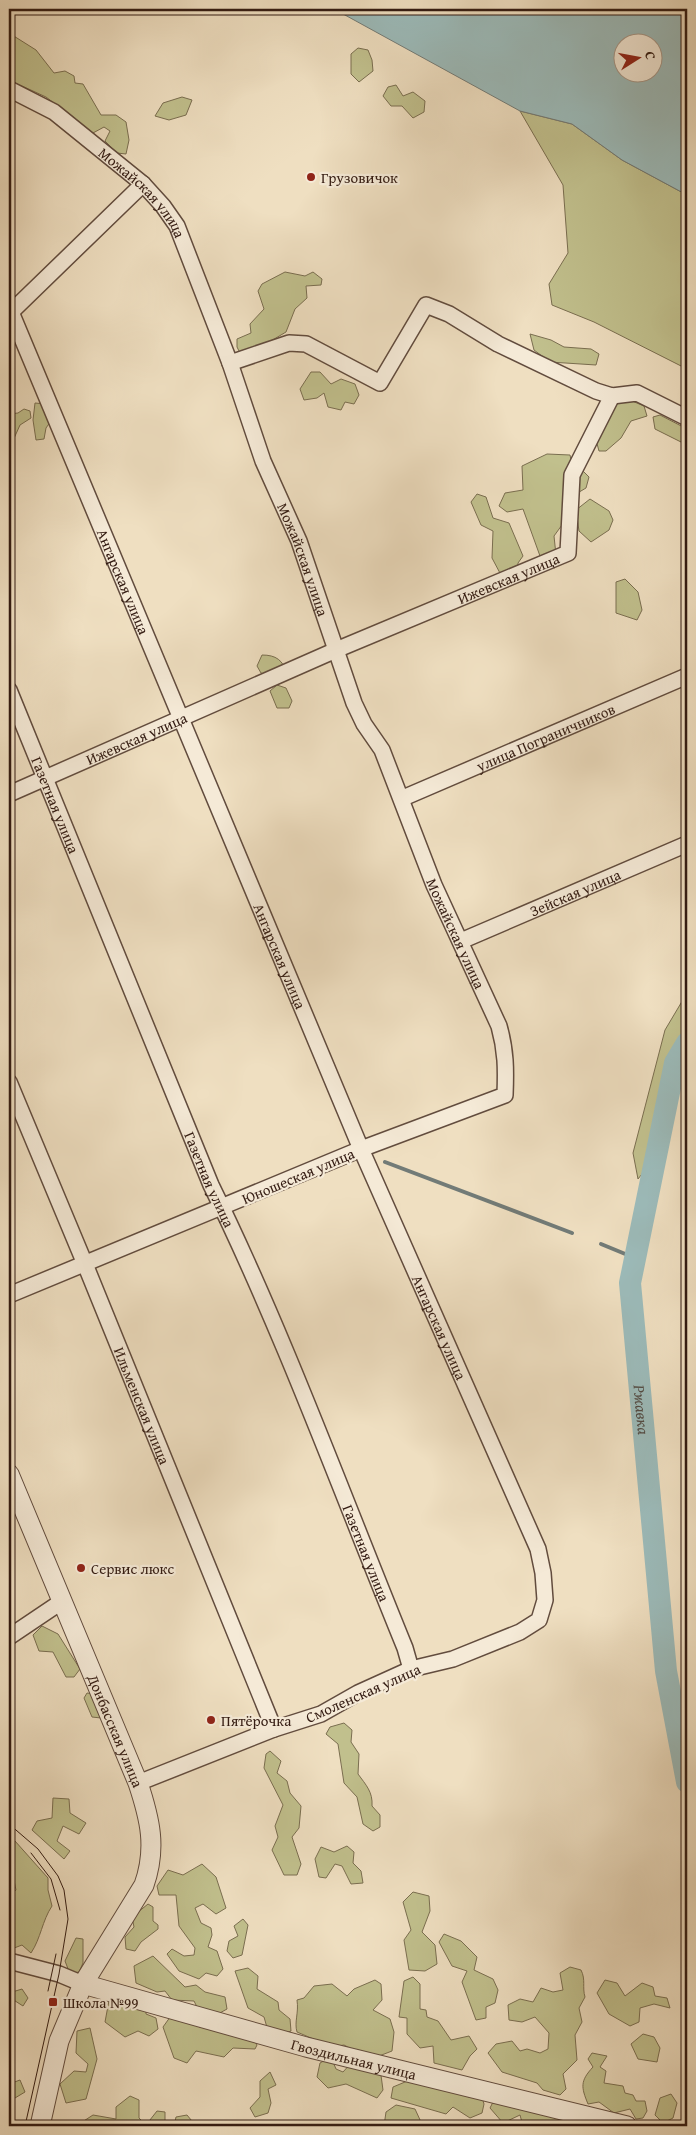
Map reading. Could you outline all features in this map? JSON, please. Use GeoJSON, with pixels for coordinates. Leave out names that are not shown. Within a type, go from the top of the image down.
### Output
{"type":"FeatureCollection","features":[{"type":"Feature","properties":{"kind":"street","name":"Можайская улица"},"geometry":{"type":"LineString","coordinates":[[9,89],[54,112],[143,184],[163,206],[177,226],[230,363],[263,461],[299,541],[354,703],[364,724],[382,750],[403,798],[434,885],[499,1026],[505,1047],[505,1095]]}},
{"type":"Feature","properties":{"kind":"street"},"geometry":{"type":"LineString","coordinates":[[10,313],[143,184]]}},
{"type":"Feature","properties":{"kind":"street"},"geometry":{"type":"LineString","coordinates":[[230,363],[289,343],[306,344],[380,383],[426,304],[449,314],[498,344],[596,391],[612,396],[637,393],[687,418]]}},
{"type":"Feature","properties":{"kind":"street","name":"Ангарская улица"},"geometry":{"type":"LineString","coordinates":[[10,313],[182,718],[361,1150],[538,1549],[543,1573],[545,1600]]}},
{"type":"Feature","properties":{"kind":"street","name":"Ижевская улица"},"geometry":{"type":"LineString","coordinates":[[9,794],[336,650],[568,553],[572,475],[612,396]]}},
{"type":"Feature","properties":{"kind":"street","name":"улица Пограничников"},"geometry":{"type":"LineString","coordinates":[[403,798],[687,676]]}},
{"type":"Feature","properties":{"kind":"street","name":"Газетная улица"},"geometry":{"type":"LineString","coordinates":[[9,690],[207,1175],[286,1355],[401,1638],[411,1669]]}},
{"type":"Feature","properties":{"kind":"street","name":"Зейская улица"},"geometry":{"type":"LineString","coordinates":[[461,941],[687,844]]}},
{"type":"Feature","properties":{"kind":"street","name":"Ильменская улица"},"geometry":{"type":"LineString","coordinates":[[9,1082],[274,1729]]}},
{"type":"Feature","properties":{"kind":"street","name":"Юношеская улица"},"geometry":{"type":"LineString","coordinates":[[9,1295],[361,1150],[505,1095]]}},
{"type":"Feature","properties":{"kind":"street","name":"Донбасская улица"},"geometry":{"type":"LineString","coordinates":[[9,1474],[138,1783],[148,1811],[151,1830],[150,1867],[144,1885],[83,1984],[59,2041],[40,2126]]}},
{"type":"Feature","properties":{"kind":"street","name":"Смоленская улица"},"geometry":{"type":"LineString","coordinates":[[138,1783],[274,1729],[321,1714],[358,1692],[411,1669],[453,1659],[520,1632],[539,1620],[545,1600]]}},
{"type":"Feature","properties":{"kind":"street"},"geometry":{"type":"LineString","coordinates":[[9,1637],[61,1602]]}},
{"type":"Feature","properties":{"kind":"street"},"geometry":{"type":"LineString","coordinates":[[9,1961],[59,1974],[83,1984]]}},
{"type":"Feature","properties":{"kind":"street","name":"Гвоздильная улица"},"geometry":{"type":"LineString","coordinates":[[83,1984],[306,2047],[627,2126]]}},
{"type":"Feature","properties":{"kind":"shaded area"},"geometry":{"type":"Polygon","coordinates":[[[9,33],[36,50],[54,73],[65,71],[74,76],[75,83],[83,84],[101,115],[116,115],[126,122],[129,140],[126,154],[117,153],[105,141],[110,131],[104,127],[93,133],[46,97],[9,80],[9,33]]]}},
{"type":"Feature","properties":{"kind":"shaded area"},"geometry":{"type":"Polygon","coordinates":[[[358,48],[368,50],[372,60],[373,71],[359,82],[351,74],[351,54],[358,48]]]}},
{"type":"Feature","properties":{"kind":"shaded area"},"geometry":{"type":"Polygon","coordinates":[[[396,85],[403,96],[413,92],[425,101],[424,112],[413,118],[402,106],[391,106],[383,96],[388,87],[396,85]]]}},
{"type":"Feature","properties":{"kind":"shaded area"},"geometry":{"type":"Polygon","coordinates":[[[182,97],[192,100],[186,115],[169,120],[155,116],[163,103],[182,97]]]}},
{"type":"Feature","properties":{"kind":"shaded area"},"geometry":{"type":"Polygon","coordinates":[[[520,111],[572,124],[622,160],[687,195],[687,369],[594,322],[552,305],[549,284],[568,253],[563,185],[520,111]]]}},
{"type":"Feature","properties":{"kind":"shaded area"},"geometry":{"type":"Polygon","coordinates":[[[285,272],[305,276],[313,272],[322,279],[321,285],[306,286],[307,298],[295,309],[286,332],[254,351],[240,353],[237,347],[237,339],[251,333],[250,324],[264,309],[258,291],[262,284],[285,272]]]}},
{"type":"Feature","properties":{"kind":"shaded area"},"geometry":{"type":"Polygon","coordinates":[[[530,334],[551,340],[564,347],[591,349],[599,354],[596,365],[550,362],[534,350],[530,334]]]}},
{"type":"Feature","properties":{"kind":"shaded area"},"geometry":{"type":"Polygon","coordinates":[[[311,372],[320,372],[331,384],[341,379],[355,384],[359,395],[354,404],[345,402],[341,410],[328,407],[324,393],[317,398],[304,400],[300,389],[311,372]]]}},
{"type":"Feature","properties":{"kind":"shaded area"},"geometry":{"type":"Polygon","coordinates":[[[625,398],[644,406],[647,416],[631,421],[621,438],[606,451],[599,451],[596,440],[615,404],[625,398]]]}},
{"type":"Feature","properties":{"kind":"shaded area"},"geometry":{"type":"Polygon","coordinates":[[[35,403],[46,404],[53,418],[46,428],[44,439],[36,440],[33,420],[35,403]]]}},
{"type":"Feature","properties":{"kind":"shaded area"},"geometry":{"type":"Polygon","coordinates":[[[24,409],[30,411],[31,418],[20,425],[11,445],[9,445],[9,414],[18,413],[24,409]]]}},
{"type":"Feature","properties":{"kind":"shaded area"},"geometry":{"type":"Polygon","coordinates":[[[660,415],[687,429],[687,445],[655,429],[653,417],[660,415]]]}},
{"type":"Feature","properties":{"kind":"shaded area"},"geometry":{"type":"Polygon","coordinates":[[[547,454],[570,455],[573,469],[583,471],[589,477],[586,488],[569,498],[567,518],[554,536],[556,555],[540,556],[523,509],[507,512],[499,506],[505,493],[523,490],[522,466],[547,454]]]}},
{"type":"Feature","properties":{"kind":"shaded area"},"geometry":{"type":"Polygon","coordinates":[[[477,494],[486,497],[493,518],[509,523],[523,556],[518,563],[518,571],[501,575],[492,558],[493,531],[481,525],[471,502],[477,494]]]}},
{"type":"Feature","properties":{"kind":"shaded area"},"geometry":{"type":"Polygon","coordinates":[[[590,499],[609,511],[613,520],[609,530],[591,542],[579,531],[576,510],[590,499]]]}},
{"type":"Feature","properties":{"kind":"shaded area"},"geometry":{"type":"Polygon","coordinates":[[[625,579],[638,592],[642,610],[637,620],[616,613],[616,582],[625,579]]]}},
{"type":"Feature","properties":{"kind":"shaded area"},"geometry":{"type":"Polygon","coordinates":[[[262,655],[278,659],[287,674],[278,679],[261,673],[257,666],[262,655]]]}},
{"type":"Feature","properties":{"kind":"shaded area"},"geometry":{"type":"Polygon","coordinates":[[[277,685],[286,688],[292,701],[289,708],[277,708],[270,691],[277,685]]]}},
{"type":"Feature","properties":{"kind":"shaded area"},"geometry":{"type":"Polygon","coordinates":[[[687,993],[687,1033],[672,1055],[653,1160],[638,1179],[633,1153],[665,1030],[687,993]]]}},
{"type":"Feature","properties":{"kind":"shaded area"},"geometry":{"type":"Polygon","coordinates":[[[42,1626],[58,1634],[80,1669],[74,1677],[66,1677],[53,1652],[39,1651],[33,1635],[42,1626]]]}},
{"type":"Feature","properties":{"kind":"shaded area"},"geometry":{"type":"Polygon","coordinates":[[[87,1693],[95,1694],[101,1718],[92,1717],[84,1698],[87,1693]]]}},
{"type":"Feature","properties":{"kind":"shaded area"},"geometry":{"type":"Polygon","coordinates":[[[344,1723],[352,1730],[351,1742],[359,1754],[358,1774],[370,1793],[372,1806],[380,1815],[380,1827],[373,1831],[363,1824],[357,1797],[344,1783],[338,1744],[326,1734],[330,1727],[344,1723]]]}},
{"type":"Feature","properties":{"kind":"shaded area"},"geometry":{"type":"Polygon","coordinates":[[[270,1751],[281,1761],[277,1773],[287,1781],[290,1793],[301,1806],[299,1828],[292,1837],[301,1864],[297,1875],[284,1875],[272,1850],[278,1837],[275,1826],[283,1805],[264,1768],[266,1754],[270,1751]]]}},
{"type":"Feature","properties":{"kind":"shaded area"},"geometry":{"type":"Polygon","coordinates":[[[53,1798],[69,1799],[70,1813],[86,1823],[79,1834],[63,1826],[57,1841],[70,1851],[64,1859],[32,1830],[37,1821],[52,1818],[53,1798]]]}},
{"type":"Feature","properties":{"kind":"shaded area"},"geometry":{"type":"Polygon","coordinates":[[[9,1837],[15,1841],[48,1878],[48,1890],[52,1906],[31,1953],[22,1945],[9,1950],[9,1896],[16,1890],[9,1856],[9,1837]]]}},
{"type":"Feature","properties":{"kind":"shaded area"},"geometry":{"type":"Polygon","coordinates":[[[347,1846],[354,1852],[353,1863],[361,1871],[363,1883],[351,1884],[342,1866],[335,1864],[326,1878],[319,1877],[315,1859],[321,1847],[334,1852],[347,1846]]]}},
{"type":"Feature","properties":{"kind":"shaded area"},"geometry":{"type":"Polygon","coordinates":[[[202,1864],[216,1877],[226,1908],[216,1914],[203,1904],[195,1908],[201,1923],[211,1928],[212,1935],[208,1947],[217,1951],[223,1969],[217,1976],[206,1973],[199,1979],[179,1971],[167,1954],[172,1949],[184,1956],[194,1955],[195,1948],[179,1926],[176,1895],[159,1895],[157,1886],[168,1870],[183,1875],[202,1864]]]}},
{"type":"Feature","properties":{"kind":"shaded area"},"geometry":{"type":"Polygon","coordinates":[[[413,1892],[429,1896],[430,1911],[422,1932],[435,1945],[437,1964],[425,1971],[409,1970],[404,1940],[411,1930],[403,1902],[413,1892]]]}},
{"type":"Feature","properties":{"kind":"shaded area"},"geometry":{"type":"Polygon","coordinates":[[[148,1904],[153,1907],[153,1921],[158,1925],[158,1929],[141,1942],[135,1951],[126,1949],[125,1937],[134,1927],[132,1917],[148,1904]]]}},
{"type":"Feature","properties":{"kind":"shaded area"},"geometry":{"type":"Polygon","coordinates":[[[243,1919],[248,1925],[242,1955],[233,1958],[227,1951],[229,1941],[238,1936],[234,1926],[243,1919]]]}},
{"type":"Feature","properties":{"kind":"shaded area"},"geometry":{"type":"Polygon","coordinates":[[[444,1934],[461,1941],[477,1957],[474,1970],[493,1979],[498,1990],[495,2003],[486,2007],[486,2018],[476,2020],[462,1982],[467,1971],[452,1966],[439,1942],[444,1934]]]}},
{"type":"Feature","properties":{"kind":"shaded area"},"geometry":{"type":"Polygon","coordinates":[[[76,1938],[83,1939],[83,1963],[79,1972],[70,1974],[65,1961],[76,1938]]]}},
{"type":"Feature","properties":{"kind":"shaded area"},"geometry":{"type":"Polygon","coordinates":[[[153,1956],[185,1987],[196,1985],[205,1992],[225,1997],[227,2009],[218,2014],[198,2009],[194,2001],[172,2000],[165,1991],[157,1992],[136,1983],[134,1966],[153,1956]]]}},
{"type":"Feature","properties":{"kind":"shaded area"},"geometry":{"type":"Polygon","coordinates":[[[570,1967],[581,1970],[585,1997],[579,2008],[582,2022],[575,2035],[577,2060],[563,2074],[566,2089],[560,2095],[543,2090],[537,2083],[502,2072],[488,2053],[496,2044],[512,2041],[520,2051],[527,2049],[540,2053],[548,2049],[549,2033],[535,2017],[522,2022],[509,2020],[508,2005],[520,1999],[533,2002],[541,1988],[553,1992],[563,1990],[560,1973],[570,1967]]]}},
{"type":"Feature","properties":{"kind":"shaded area"},"geometry":{"type":"Polygon","coordinates":[[[248,1968],[258,1976],[257,1989],[278,2002],[279,2010],[290,2019],[291,2031],[277,2036],[268,2031],[264,2017],[248,2008],[235,1971],[248,1968]]]}},
{"type":"Feature","properties":{"kind":"shaded area"},"geometry":{"type":"Polygon","coordinates":[[[413,1977],[420,1984],[420,2009],[426,2010],[427,2017],[438,2021],[451,2040],[469,2036],[477,2049],[470,2056],[462,2070],[434,2063],[433,2046],[420,2048],[407,2034],[407,2018],[399,2017],[404,1981],[413,1977]]]}},
{"type":"Feature","properties":{"kind":"shaded area"},"geometry":{"type":"Polygon","coordinates":[[[375,1980],[381,1984],[382,2000],[373,2010],[390,2019],[394,2032],[392,2051],[379,2056],[361,2054],[344,2045],[332,2047],[297,2032],[297,2000],[304,1998],[314,1986],[332,1984],[347,1996],[354,1989],[375,1980]]]}},
{"type":"Feature","properties":{"kind":"shaded area"},"geometry":{"type":"Polygon","coordinates":[[[605,1980],[617,1983],[625,1996],[642,1983],[653,1987],[655,1996],[667,1998],[670,2008],[654,2004],[640,2008],[639,2022],[630,2026],[609,2014],[597,1993],[605,1980]]]}},
{"type":"Feature","properties":{"kind":"shaded area"},"geometry":{"type":"Polygon","coordinates":[[[22,1989],[28,1998],[23,2006],[9,1997],[9,1993],[22,1989]]]}},
{"type":"Feature","properties":{"kind":"shaded area"},"geometry":{"type":"Polygon","coordinates":[[[110,1995],[146,1997],[146,2014],[156,2018],[158,2029],[149,2036],[138,2031],[125,2037],[105,2022],[110,1995]]]}},
{"type":"Feature","properties":{"kind":"shaded area"},"geometry":{"type":"Polygon","coordinates":[[[173,2013],[191,2016],[199,2027],[251,2034],[257,2045],[255,2049],[233,2048],[224,2057],[196,2051],[187,2063],[174,2058],[163,2027],[173,2013]]]}},
{"type":"Feature","properties":{"kind":"shaded area"},"geometry":{"type":"Polygon","coordinates":[[[90,2028],[97,2059],[86,2099],[66,2103],[60,2084],[74,2071],[86,2072],[88,2064],[76,2053],[77,2031],[90,2028]]]}},
{"type":"Feature","properties":{"kind":"shaded area"},"geometry":{"type":"Polygon","coordinates":[[[643,2034],[654,2037],[660,2048],[657,2062],[638,2059],[631,2044],[643,2034]]]}},
{"type":"Feature","properties":{"kind":"shaded area"},"geometry":{"type":"Polygon","coordinates":[[[592,2053],[607,2056],[600,2067],[606,2071],[604,2083],[623,2086],[625,2093],[633,2095],[636,2101],[645,2101],[647,2111],[643,2118],[636,2119],[630,2109],[614,2113],[599,2102],[588,2104],[583,2084],[593,2067],[588,2059],[592,2053]]]}},
{"type":"Feature","properties":{"kind":"shaded area"},"geometry":{"type":"Polygon","coordinates":[[[331,2057],[336,2069],[343,2072],[352,2062],[380,2068],[383,2090],[377,2098],[346,2084],[328,2088],[317,2077],[320,2063],[331,2057]]]}},
{"type":"Feature","properties":{"kind":"shaded area"},"geometry":{"type":"Polygon","coordinates":[[[270,2072],[276,2085],[268,2089],[271,2103],[268,2113],[255,2117],[250,2108],[260,2097],[260,2081],[270,2072]]]}},
{"type":"Feature","properties":{"kind":"shaded area"},"geometry":{"type":"Polygon","coordinates":[[[417,2077],[460,2088],[468,2097],[481,2094],[484,2104],[482,2113],[470,2118],[453,2107],[446,2114],[391,2098],[393,2087],[417,2077]]]}},
{"type":"Feature","properties":{"kind":"shaded area"},"geometry":{"type":"Polygon","coordinates":[[[20,2080],[25,2092],[10,2101],[11,2126],[9,2126],[9,2084],[20,2080]]]}},
{"type":"Feature","properties":{"kind":"shaded area"},"geometry":{"type":"Polygon","coordinates":[[[671,2094],[677,2103],[673,2118],[663,2123],[655,2115],[660,2098],[671,2094]]]}},
{"type":"Feature","properties":{"kind":"shaded area"},"geometry":{"type":"Polygon","coordinates":[[[130,2096],[139,2100],[139,2118],[146,2125],[157,2111],[165,2112],[165,2120],[160,2126],[76,2126],[93,2115],[116,2119],[116,2107],[130,2096]]]}},
{"type":"Feature","properties":{"kind":"shaded area"},"geometry":{"type":"Polygon","coordinates":[[[495,2098],[557,2106],[559,2126],[523,2126],[520,2115],[503,2123],[490,2108],[495,2098]]]}},
{"type":"Feature","properties":{"kind":"shaded area"},"geometry":{"type":"Polygon","coordinates":[[[396,2105],[415,2109],[421,2122],[416,2126],[384,2126],[386,2112],[396,2105]]]}},
{"type":"Feature","properties":{"kind":"shaded area"},"geometry":{"type":"Polygon","coordinates":[[[187,2115],[196,2126],[174,2126],[176,2117],[187,2115]]]}},
{"type":"Feature","properties":{"kind":"water"},"geometry":{"type":"Polygon","coordinates":[[[334,9],[687,9],[687,195],[622,160],[572,124],[520,111],[334,9]]]}},
{"type":"Feature","properties":{"kind":"waterway","name":"Ржавка"},"geometry":{"type":"LineString","coordinates":[[687,1043],[675,1063],[630,1283],[666,1671],[687,1782]]}},
{"type":"Feature","properties":{"kind":"waterway"},"geometry":{"type":"LineString","coordinates":[[385,1162],[572,1233]]}},
{"type":"Feature","properties":{"kind":"waterway"},"geometry":{"type":"LineString","coordinates":[[601,1244],[635,1258]]}},
{"type":"Feature","properties":{"kind":"tram line"},"geometry":{"type":"LineString","coordinates":[[9,1824],[38,1849],[58,1876],[64,1890],[68,1919],[59,1974],[25,2126]]}},
{"type":"Feature","properties":{"kind":"tram line"},"geometry":{"type":"LineString","coordinates":[[31,1853],[51,1879],[60,1910]]}},
{"type":"Feature","properties":{"kind":"tram line"},"geometry":{"type":"LineString","coordinates":[[48,1991],[56,1954]]}},
{"type":"Feature","properties":{"kind":"place","name":"Грузовичок"},"geometry":{"type":"Point","coordinates":[311,177]}},
{"type":"Feature","properties":{"kind":"place","name":"Сервис люкс"},"geometry":{"type":"Point","coordinates":[81,1568]}},
{"type":"Feature","properties":{"kind":"place","name":"Пятёрочка"},"geometry":{"type":"Point","coordinates":[211,1720]}},
{"type":"Feature","properties":{"kind":"place","name":"Школа №99"},"geometry":{"type":"Point","coordinates":[53,2002]}}]}
